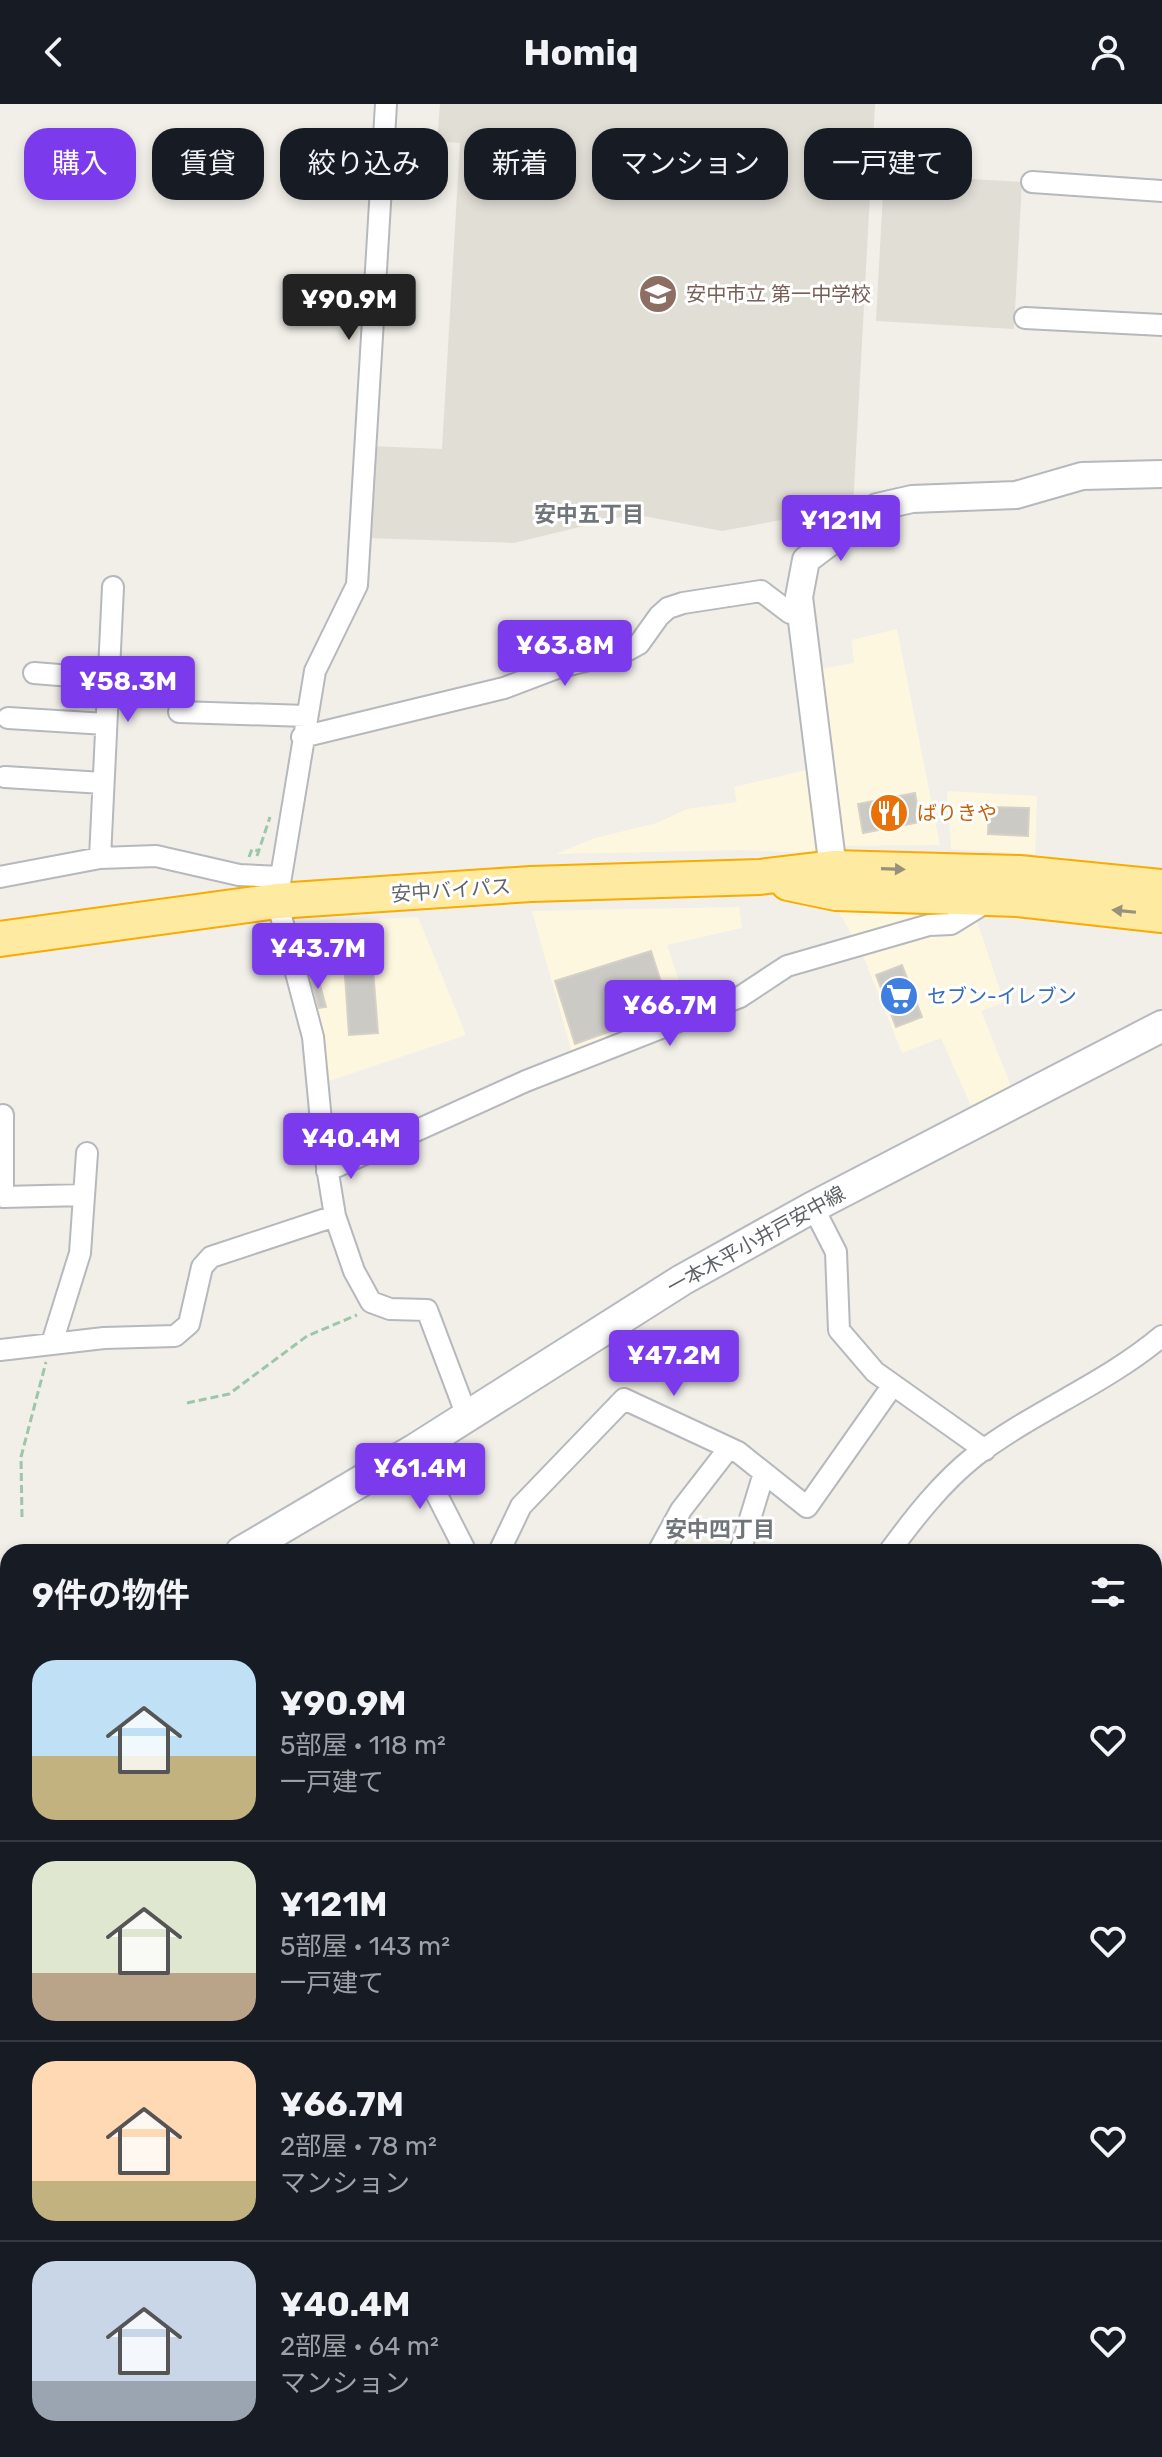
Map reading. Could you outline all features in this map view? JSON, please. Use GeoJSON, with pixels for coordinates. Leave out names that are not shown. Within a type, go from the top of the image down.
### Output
{"type":"FeatureCollection","features":[{"type":"Feature","properties":{"kind":"highway","name":"安中バイパス"},"geometry":{"type":"LineString","coordinates":[[0,939],[279,889],[760,877],[835,880],[1019,873],[1162,887]]}},
{"type":"Feature","properties":{"kind":"highway","name":"安中バイパス"},"geometry":{"type":"LineString","coordinates":[[835,880],[1162,915]]}},
{"type":"Feature","properties":{"kind":"main road","name":"一本木平小井戸安中線"},"geometry":{"type":"LineString","coordinates":[[255,1544],[414,1450],[641,1304],[813,1207],[1162,1026]]}},
{"type":"Feature","properties":{"kind":"street"},"geometry":{"type":"LineString","coordinates":[[386,104],[358,576],[315,671],[279,889],[313,1037],[327,1171],[335,1216],[354,1271],[371,1302],[390,1309],[427,1310],[467,1416]]}},
{"type":"Feature","properties":{"kind":"street"},"geometry":{"type":"LineString","coordinates":[[1032,182],[1162,191]]}},
{"type":"Feature","properties":{"kind":"street"},"geometry":{"type":"LineString","coordinates":[[1025,318],[1162,325]]}},
{"type":"Feature","properties":{"kind":"street"},"geometry":{"type":"LineString","coordinates":[[835,880],[800,613],[799,597],[806,560],[877,507],[912,499],[1016,495],[1082,476],[1162,474]]}},
{"type":"Feature","properties":{"kind":"street"},"geometry":{"type":"LineString","coordinates":[[100,858],[113,587]]}},
{"type":"Feature","properties":{"kind":"street"},"geometry":{"type":"LineString","coordinates":[[302,737],[504,688],[557,668],[628,650],[639,644],[659,616],[683,603],[761,591],[790,613],[800,613]]}},
{"type":"Feature","properties":{"kind":"street"},"geometry":{"type":"LineString","coordinates":[[34,673],[109,679]]}},
{"type":"Feature","properties":{"kind":"street"},"geometry":{"type":"LineString","coordinates":[[179,712],[306,716]]}},
{"type":"Feature","properties":{"kind":"street"},"geometry":{"type":"LineString","coordinates":[[8,718],[106,724]]}},
{"type":"Feature","properties":{"kind":"street"},"geometry":{"type":"LineString","coordinates":[[5,777],[103,783]]}},
{"type":"Feature","properties":{"kind":"street"},"geometry":{"type":"LineString","coordinates":[[0,877],[100,858],[156,856],[239,875],[279,889]]}},
{"type":"Feature","properties":{"kind":"street"},"geometry":{"type":"LineString","coordinates":[[327,1171],[526,1081],[740,997],[787,966],[929,925],[951,924],[992,899]]}},
{"type":"Feature","properties":{"kind":"street"},"geometry":{"type":"LineString","coordinates":[[3,1115],[3,1197],[84,1195]]}},
{"type":"Feature","properties":{"kind":"street"},"geometry":{"type":"LineString","coordinates":[[52,1343],[80,1253],[87,1153]]}},
{"type":"Feature","properties":{"kind":"street"},"geometry":{"type":"LineString","coordinates":[[813,1207],[836,1252],[839,1330],[875,1372],[985,1450]]}},
{"type":"Feature","properties":{"kind":"street"},"geometry":{"type":"LineString","coordinates":[[0,1350],[52,1343],[175,1336],[189,1324],[202,1267],[211,1257],[335,1216]]}},
{"type":"Feature","properties":{"kind":"street"},"geometry":{"type":"LineString","coordinates":[[895,1544],[926,1505],[985,1450],[1097,1382],[1162,1336]]}},
{"type":"Feature","properties":{"kind":"street"},"geometry":{"type":"LineString","coordinates":[[503,1544],[521,1506],[624,1399],[729,1448],[807,1507],[893,1385]]}},
{"type":"Feature","properties":{"kind":"street"},"geometry":{"type":"LineString","coordinates":[[662,1544],[681,1510],[729,1448]]}},
{"type":"Feature","properties":{"kind":"street"},"geometry":{"type":"LineString","coordinates":[[414,1450],[462,1544]]}},
{"type":"Feature","properties":{"kind":"street"},"geometry":{"type":"LineString","coordinates":[[742,1544],[764,1473]]}},
{"type":"Feature","properties":{"kind":"path"},"geometry":{"type":"LineString","coordinates":[[252,849],[259,851]]}},
{"type":"Feature","properties":{"kind":"path"},"geometry":{"type":"LineString","coordinates":[[187,1403],[229,1394],[307,1336],[379,1305]]}},
{"type":"Feature","properties":{"kind":"path"},"geometry":{"type":"LineString","coordinates":[[22,1517],[21,1457],[52,1343]]}},
{"type":"Feature","properties":{"kind":"shaded area","name":"安中市立 第一中学校"},"geometry":{"type":"Polygon","coordinates":[[[440,104],[875,104],[874,128],[804,128],[804,200],[870,200],[853,507],[832,520],[808,515],[722,531],[633,514],[514,543],[365,538],[370,446],[442,449],[460,143],[448,142],[448,128],[438,128],[440,104]]]}},
{"type":"Feature","properties":{"kind":"shaded area"},"geometry":{"type":"Polygon","coordinates":[[[972,179],[1022,182],[1014,329],[876,321],[883,200],[972,200],[972,179]]]}},
{"type":"Feature","properties":{"kind":"shaded area"},"geometry":{"type":"Polygon","coordinates":[[[897,629],[940,845],[838,846],[815,670],[854,663],[852,640],[897,629]]]}},
{"type":"Feature","properties":{"kind":"shaded area"},"geometry":{"type":"Polygon","coordinates":[[[806,770],[818,848],[809,853],[741,850],[556,854],[595,838],[657,823],[687,809],[737,802],[734,787],[806,770]]]}},
{"type":"Feature","properties":{"kind":"shaded area"},"geometry":{"type":"Polygon","coordinates":[[[947,791],[1037,796],[1035,854],[951,849],[947,791]]]}},
{"type":"Feature","properties":{"kind":"shaded area"},"geometry":{"type":"Polygon","coordinates":[[[739,907],[742,928],[667,945],[689,1011],[572,1053],[532,911],[739,907]]]}},
{"type":"Feature","properties":{"kind":"shaded area"},"geometry":{"type":"Polygon","coordinates":[[[839,912],[975,915],[1004,1002],[981,1011],[1011,1086],[971,1106],[941,1038],[902,1053],[862,953],[839,912]]]}},
{"type":"Feature","properties":{"kind":"shaded area"},"geometry":{"type":"Polygon","coordinates":[[[418,917],[466,1035],[320,1084],[291,933],[322,922],[418,917]]]}},
{"type":"Feature","properties":{"kind":"building","name":"ばりきや"},"geometry":{"type":"Polygon","coordinates":[[[915,793],[920,822],[863,833],[858,804],[915,793]]]}},
{"type":"Feature","properties":{"kind":"building"},"geometry":{"type":"Polygon","coordinates":[[[989,807],[1029,808],[1028,836],[988,834],[989,807]]]}},
{"type":"Feature","properties":{"kind":"building"},"geometry":{"type":"Polygon","coordinates":[[[370,930],[378,1033],[349,1035],[342,932],[370,930]]]}},
{"type":"Feature","properties":{"kind":"building"},"geometry":{"type":"Polygon","coordinates":[[[651,951],[670,1010],[575,1044],[555,981],[651,951]]]}},
{"type":"Feature","properties":{"kind":"building","name":"セブン-イレブン"},"geometry":{"type":"Polygon","coordinates":[[[902,965],[922,1017],[896,1027],[876,975],[902,965]]]}},
{"type":"Feature","properties":{"kind":"building"},"geometry":{"type":"Polygon","coordinates":[[[317,973],[326,1007],[319,1008],[310,975],[317,973]]]}},
{"type":"Feature","properties":{"kind":"place","name":"安中市立 第一中学校"},"geometry":{"type":"Point","coordinates":[658,294]}},
{"type":"Feature","properties":{"kind":"place","name":"ばりきや"},"geometry":{"type":"Point","coordinates":[889,813]}},
{"type":"Feature","properties":{"kind":"place","name":"セブン-イレブン"},"geometry":{"type":"Point","coordinates":[899,996]}},
{"type":"Feature","properties":{"kind":"district","name":"安中五丁目"},"geometry":{"type":"Point","coordinates":[589,514]}},
{"type":"Feature","properties":{"kind":"district","name":"安中四丁目"},"geometry":{"type":"Point","coordinates":[720,1529]}}]}
